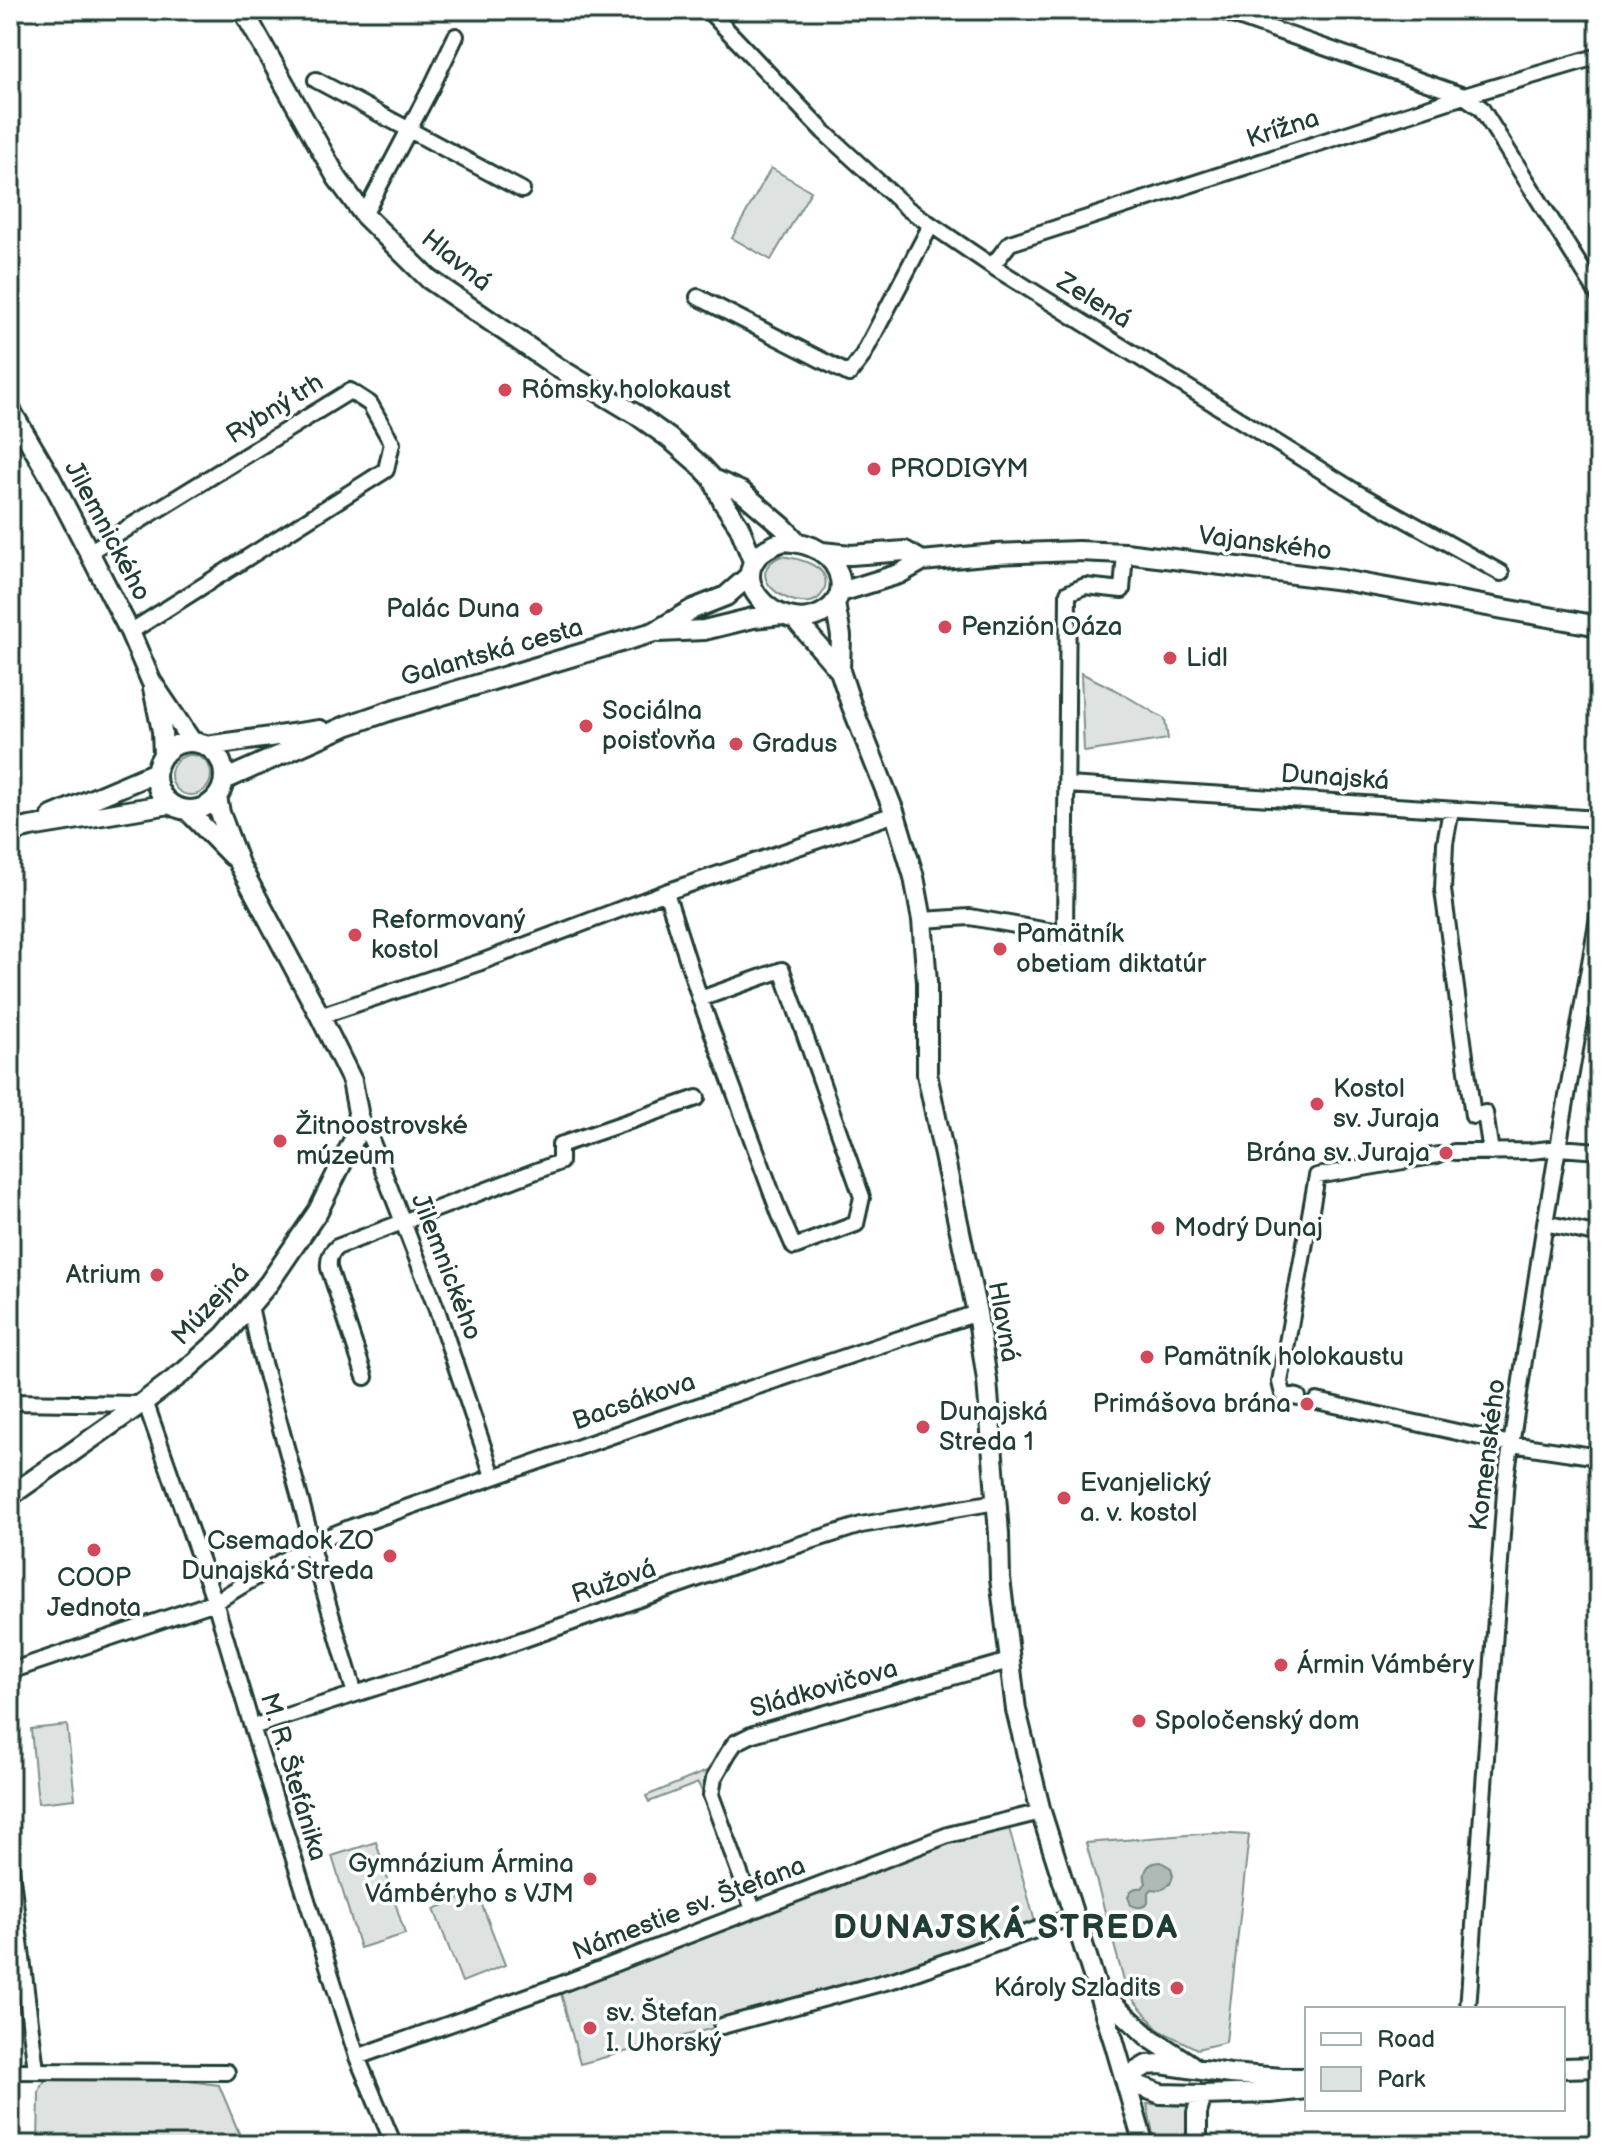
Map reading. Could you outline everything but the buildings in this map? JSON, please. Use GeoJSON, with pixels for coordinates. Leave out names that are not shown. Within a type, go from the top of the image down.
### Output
{"type":"FeatureCollection","features":[{"type":"Feature","properties":{"kind":"main road","name":"Hlavná"},"geometry":{"type":"LineString","coordinates":[[243,10],[337,178],[364,215],[429,279],[557,367],[637,415],[669,438],[713,479]]}},
{"type":"Feature","properties":{"kind":"main road","name":"Jilemnického"},"geometry":{"type":"LineString","coordinates":[[10,409],[89,552],[151,681],[162,731],[160,764]]}},
{"type":"Feature","properties":{"kind":"main road"},"geometry":{"type":"LineString","coordinates":[[713,479],[742,492],[797,542]]}},
{"type":"Feature","properties":{"kind":"main road"},"geometry":{"type":"LineString","coordinates":[[713,479],[739,526],[751,569],[752,589],[760,600],[788,617],[840,671]]}},
{"type":"Feature","properties":{"kind":"main road"},"geometry":{"type":"LineString","coordinates":[[654,632],[693,609],[726,596],[751,569],[759,553],[785,541],[797,542],[822,552],[851,555],[905,551],[922,561]]}},
{"type":"Feature","properties":{"kind":"main road"},"geometry":{"type":"LineString","coordinates":[[822,552],[836,568],[841,580],[838,598],[840,671]]}},
{"type":"Feature","properties":{"kind":"main road","name":"Vajanského"},"geometry":{"type":"LineString","coordinates":[[922,561],[1017,553],[1125,553],[1342,580],[1599,626]]}},
{"type":"Feature","properties":{"kind":"main road"},"geometry":{"type":"LineString","coordinates":[[654,632],[704,630],[753,618],[810,619],[823,613],[838,598],[899,574],[922,561]]}},
{"type":"Feature","properties":{"kind":"main road","name":"Galantská cesta"},"geometry":{"type":"LineString","coordinates":[[220,789],[346,726],[654,632]]}},
{"type":"Feature","properties":{"kind":"main road","name":"Hlavná"},"geometry":{"type":"LineString","coordinates":[[840,671],[895,814],[914,877],[922,920],[927,982],[927,1074],[977,1313],[990,1405],[1000,1578],[1016,1710],[1041,1812],[1144,2145]]}},
{"type":"Feature","properties":{"kind":"main road","name":"Jilemnického"},"geometry":{"type":"LineString","coordinates":[[151,681],[199,744]]}},
{"type":"Feature","properties":{"kind":"main road","name":"Galantská cesta"},"geometry":{"type":"LineString","coordinates":[[199,744],[346,726]]}},
{"type":"Feature","properties":{"kind":"main road"},"geometry":{"type":"LineString","coordinates":[[10,832],[179,807],[205,807],[220,789],[223,769],[220,759],[199,744],[177,744],[160,764],[30,827]]}},
{"type":"Feature","properties":{"kind":"main road"},"geometry":{"type":"LineString","coordinates":[[160,764],[159,790],[179,807]]}},
{"type":"Feature","properties":{"kind":"main road","name":"Jilemnického"},"geometry":{"type":"LineString","coordinates":[[220,789],[220,813],[239,864],[352,1081],[358,1112]]}},
{"type":"Feature","properties":{"kind":"main road","name":"Jilemnického"},"geometry":{"type":"LineString","coordinates":[[179,807],[239,864]]}},
{"type":"Feature","properties":{"kind":"main road","name":"Múzejná"},"geometry":{"type":"LineString","coordinates":[[10,1496],[185,1371],[224,1336],[250,1306],[318,1211],[354,1139],[358,1112]]}},
{"type":"Feature","properties":{"kind":"main road"},"geometry":{"type":"LineString","coordinates":[[1097,1989],[1150,2038],[1195,2067]]}},
{"type":"Feature","properties":{"kind":"main road"},"geometry":{"type":"LineString","coordinates":[[1305,2078],[1230,2074],[1155,2064],[1125,2078],[1161,2094],[1270,2093],[1305,2089]]}},
{"type":"Feature","properties":{"kind":"main road"},"geometry":{"type":"LineString","coordinates":[[1565,2068],[1599,2067]]}},
{"type":"Feature","properties":{"kind":"main road"},"geometry":{"type":"LineString","coordinates":[[1197,2145],[1197,2113],[1202,2095]]}},
{"type":"Feature","properties":{"kind":"street","name":"Zelená"},"geometry":{"type":"LineString","coordinates":[[708,10],[824,132],[908,209],[992,266],[1356,492],[1501,573]]}},
{"type":"Feature","properties":{"kind":"street"},"geometry":{"type":"LineString","coordinates":[[1218,10],[1464,96],[1481,108],[1599,296]]}},
{"type":"Feature","properties":{"kind":"street"},"geometry":{"type":"LineString","coordinates":[[364,215],[456,36]]}},
{"type":"Feature","properties":{"kind":"street","name":"Krížna"},"geometry":{"type":"LineString","coordinates":[[992,266],[1010,243],[1464,96],[1599,56]]}},
{"type":"Feature","properties":{"kind":"street"},"geometry":{"type":"LineString","coordinates":[[316,80],[522,190]]}},
{"type":"Feature","properties":{"kind":"street"},"geometry":{"type":"LineString","coordinates":[[698,297],[849,374],[862,357],[931,225]]}},
{"type":"Feature","properties":{"kind":"street","name":"Rybný trh"},"geometry":{"type":"LineString","coordinates":[[89,552],[350,391],[370,404],[392,443],[386,470],[130,632]]}},
{"type":"Feature","properties":{"kind":"street"},"geometry":{"type":"LineString","coordinates":[[922,920],[970,917],[1065,934],[1068,593],[1085,586],[1122,590],[1125,553]]}},
{"type":"Feature","properties":{"kind":"street","name":"Dunajská"},"geometry":{"type":"LineString","coordinates":[[1068,785],[1599,819]]}},
{"type":"Feature","properties":{"kind":"street"},"geometry":{"type":"LineString","coordinates":[[1451,810],[1445,843],[1443,890],[1473,1116],[1485,1113],[1491,1152]]}},
{"type":"Feature","properties":{"kind":"street"},"geometry":{"type":"LineString","coordinates":[[320,1016],[481,962],[666,892],[895,814]]}},
{"type":"Feature","properties":{"kind":"street"},"geometry":{"type":"LineString","coordinates":[[666,892],[700,999],[794,1247],[856,1224],[862,1197],[782,970],[700,999]]}},
{"type":"Feature","properties":{"kind":"street","name":"Komenského"},"geometry":{"type":"LineString","coordinates":[[1468,2007],[1506,1478],[1545,1223],[1599,911]]}},
{"type":"Feature","properties":{"kind":"street"},"geometry":{"type":"LineString","coordinates":[[365,1377],[329,1268],[328,1259],[332,1252],[343,1243],[560,1162],[560,1145],[697,1098]]}},
{"type":"Feature","properties":{"kind":"street","name":"Jilemnického"},"geometry":{"type":"LineString","coordinates":[[358,1112],[437,1310],[493,1476]]}},
{"type":"Feature","properties":{"kind":"street"},"geometry":{"type":"LineString","coordinates":[[1454,1152],[1559,1148],[1599,1151]]}},
{"type":"Feature","properties":{"kind":"street"},"geometry":{"type":"LineString","coordinates":[[1298,1397],[1283,1394],[1280,1382],[1317,1176],[1438,1155]]}},
{"type":"Feature","properties":{"kind":"street"},"geometry":{"type":"LineString","coordinates":[[1545,1223],[1599,1235]]}},
{"type":"Feature","properties":{"kind":"street"},"geometry":{"type":"LineString","coordinates":[[250,1306],[310,1544],[355,1694]]}},
{"type":"Feature","properties":{"kind":"street","name":"Bacsákova"},"geometry":{"type":"LineString","coordinates":[[10,1671],[215,1602],[310,1544],[493,1476],[977,1313]]}},
{"type":"Feature","properties":{"kind":"street"},"geometry":{"type":"LineString","coordinates":[[1317,1401],[1511,1444],[1599,1457]]}},
{"type":"Feature","properties":{"kind":"street"},"geometry":{"type":"LineString","coordinates":[[10,1402],[142,1403]]}},
{"type":"Feature","properties":{"kind":"street","name":"M. R. Štefánika"},"geometry":{"type":"LineString","coordinates":[[142,1403],[215,1602],[357,2057],[394,2145]]}},
{"type":"Feature","properties":{"kind":"street","name":"Ružová"},"geometry":{"type":"LineString","coordinates":[[252,1727],[496,1649],[861,1525],[996,1502]]}},
{"type":"Feature","properties":{"kind":"street","name":"Sládkovičova"},"geometry":{"type":"LineString","coordinates":[[753,1909],[711,1795],[714,1778],[735,1743],[753,1734],[1009,1661]]}},
{"type":"Feature","properties":{"kind":"street","name":"Námestie sv. Štefana"},"geometry":{"type":"LineString","coordinates":[[357,2057],[556,1987],[948,1835],[1041,1812]]}},
{"type":"Feature","properties":{"kind":"street"},"geometry":{"type":"LineString","coordinates":[[10,1862],[36,2070]]}},
{"type":"Feature","properties":{"kind":"street"},"geometry":{"type":"LineString","coordinates":[[722,2026],[896,1979],[1075,1916]]}},
{"type":"Feature","properties":{"kind":"street"},"geometry":{"type":"LineString","coordinates":[[10,2071],[227,2072]]}},
{"type":"Feature","properties":{"kind":"green space"},"geometry":{"type":"Polygon","coordinates":[[[771,168],[811,191],[771,260],[732,238],[771,168]]]}},
{"type":"Feature","properties":{"kind":"green space"},"geometry":{"type":"Polygon","coordinates":[[[781,556],[804,561],[819,569],[826,582],[818,598],[800,602],[779,594],[771,587],[765,571],[770,563],[781,556]]]}},
{"type":"Feature","properties":{"kind":"green space"},"geometry":{"type":"Polygon","coordinates":[[[1081,673],[1165,719],[1168,739],[1084,752],[1081,673]]]}},
{"type":"Feature","properties":{"kind":"green space"},"geometry":{"type":"Polygon","coordinates":[[[191,755],[205,761],[211,775],[205,789],[191,795],[177,789],[171,775],[177,761],[191,755]]]}},
{"type":"Feature","properties":{"kind":"green space"},"geometry":{"type":"Polygon","coordinates":[[[67,1725],[75,1799],[38,1803],[31,1729],[67,1725]]]}},
{"type":"Feature","properties":{"kind":"green space"},"geometry":{"type":"Polygon","coordinates":[[[714,1768],[707,1802],[698,1783],[649,1802],[646,1796],[714,1768]]]}},
{"type":"Feature","properties":{"kind":"green space"},"geometry":{"type":"Polygon","coordinates":[[[1007,1821],[1037,1929],[896,1979],[580,2064],[559,1986],[1007,1821]]]}},
{"type":"Feature","properties":{"kind":"green space"},"geometry":{"type":"Polygon","coordinates":[[[1213,1833],[1249,1835],[1226,2042],[1197,2049],[1159,2030],[1127,1992],[1086,1843],[1213,1833]]]}},
{"type":"Feature","properties":{"kind":"green space"},"geometry":{"type":"Polygon","coordinates":[[[376,1842],[405,1934],[360,1948],[332,1856],[376,1842]]]}},
{"type":"Feature","properties":{"kind":"green space"},"geometry":{"type":"Polygon","coordinates":[[[477,1892],[505,1965],[462,1982],[434,1909],[477,1892]]]}},
{"type":"Feature","properties":{"kind":"green space"},"geometry":{"type":"Polygon","coordinates":[[[48,2077],[164,2078],[219,2085],[244,2145],[38,2145],[39,2093],[48,2077]]]}},
{"type":"Feature","properties":{"kind":"green space"},"geometry":{"type":"Polygon","coordinates":[[[1147,2104],[1188,2106],[1190,2145],[1155,2145],[1147,2104]]]}},
{"type":"Feature","properties":{"kind":"shaded area"},"geometry":{"type":"Polygon","coordinates":[[[1161,1862],[1171,1868],[1173,1876],[1170,1884],[1160,1890],[1152,1889],[1144,1906],[1131,1905],[1130,1892],[1146,1883],[1149,1865],[1161,1862]]]}},
{"type":"Feature","properties":{"kind":"place","name":"Rómsky holokaust"},"geometry":{"type":"Point","coordinates":[505,390]}},
{"type":"Feature","properties":{"kind":"place","name":"PRODIGYM"},"geometry":{"type":"Point","coordinates":[874,469]}},
{"type":"Feature","properties":{"kind":"place","name":"Palác Duna"},"geometry":{"type":"Point","coordinates":[536,609]}},
{"type":"Feature","properties":{"kind":"place","name":"Penzión Oáza"},"geometry":{"type":"Point","coordinates":[945,627]}},
{"type":"Feature","properties":{"kind":"place","name":"Lidl"},"geometry":{"type":"Point","coordinates":[1170,658]}},
{"type":"Feature","properties":{"kind":"place","name":"Sociálna poisťovňa"},"geometry":{"type":"Point","coordinates":[586,726]}},
{"type":"Feature","properties":{"kind":"place","name":"Gradus"},"geometry":{"type":"Point","coordinates":[736,744]}},
{"type":"Feature","properties":{"kind":"place","name":"Reformovaný kostol"},"geometry":{"type":"Point","coordinates":[355,935]}},
{"type":"Feature","properties":{"kind":"place","name":"Pamätník obetiam diktatúr"},"geometry":{"type":"Point","coordinates":[1000,949]}},
{"type":"Feature","properties":{"kind":"place","name":"Kostol sv. Juraja"},"geometry":{"type":"Point","coordinates":[1317,1104]}},
{"type":"Feature","properties":{"kind":"place","name":"Žitnoostrovské múzeum"},"geometry":{"type":"Point","coordinates":[280,1141]}},
{"type":"Feature","properties":{"kind":"place","name":"Brána sv. Juraja"},"geometry":{"type":"Point","coordinates":[1446,1153]}},
{"type":"Feature","properties":{"kind":"place","name":"Modrý Dunaj"},"geometry":{"type":"Point","coordinates":[1158,1228]}},
{"type":"Feature","properties":{"kind":"place","name":"Atrium"},"geometry":{"type":"Point","coordinates":[157,1275]}},
{"type":"Feature","properties":{"kind":"place","name":"Pamätník holokaustu"},"geometry":{"type":"Point","coordinates":[1147,1357]}},
{"type":"Feature","properties":{"kind":"place","name":"Primášova brána"},"geometry":{"type":"Point","coordinates":[1307,1404]}},
{"type":"Feature","properties":{"kind":"place","name":"Dunajská Streda 1"},"geometry":{"type":"Point","coordinates":[923,1427]}},
{"type":"Feature","properties":{"kind":"place","name":"Evanjelický a. v. kostol"},"geometry":{"type":"Point","coordinates":[1064,1498]}},
{"type":"Feature","properties":{"kind":"place","name":"COOP Jednota"},"geometry":{"type":"Point","coordinates":[94,1550]}},
{"type":"Feature","properties":{"kind":"place","name":"Csemadok ZO Dunajská Streda"},"geometry":{"type":"Point","coordinates":[390,1556]}},
{"type":"Feature","properties":{"kind":"place","name":"Ármin Vámbéry"},"geometry":{"type":"Point","coordinates":[1281,1665]}},
{"type":"Feature","properties":{"kind":"place","name":"Spoločenský dom"},"geometry":{"type":"Point","coordinates":[1139,1721]}},
{"type":"Feature","properties":{"kind":"place","name":"Gymnázium Ármina Vámbéryho s VJM"},"geometry":{"type":"Point","coordinates":[590,1879]}},
{"type":"Feature","properties":{"kind":"place","name":"Károly Szladits"},"geometry":{"type":"Point","coordinates":[1177,1988]}},
{"type":"Feature","properties":{"kind":"place","name":"sv. Štefan I. Uhorský"},"geometry":{"type":"Point","coordinates":[590,2028]}},
{"type":"Feature","properties":{"kind":"district","name":"DUNAJSKÁ STREDA"},"geometry":{"type":"Point","coordinates":[1006,1927]}}]}
